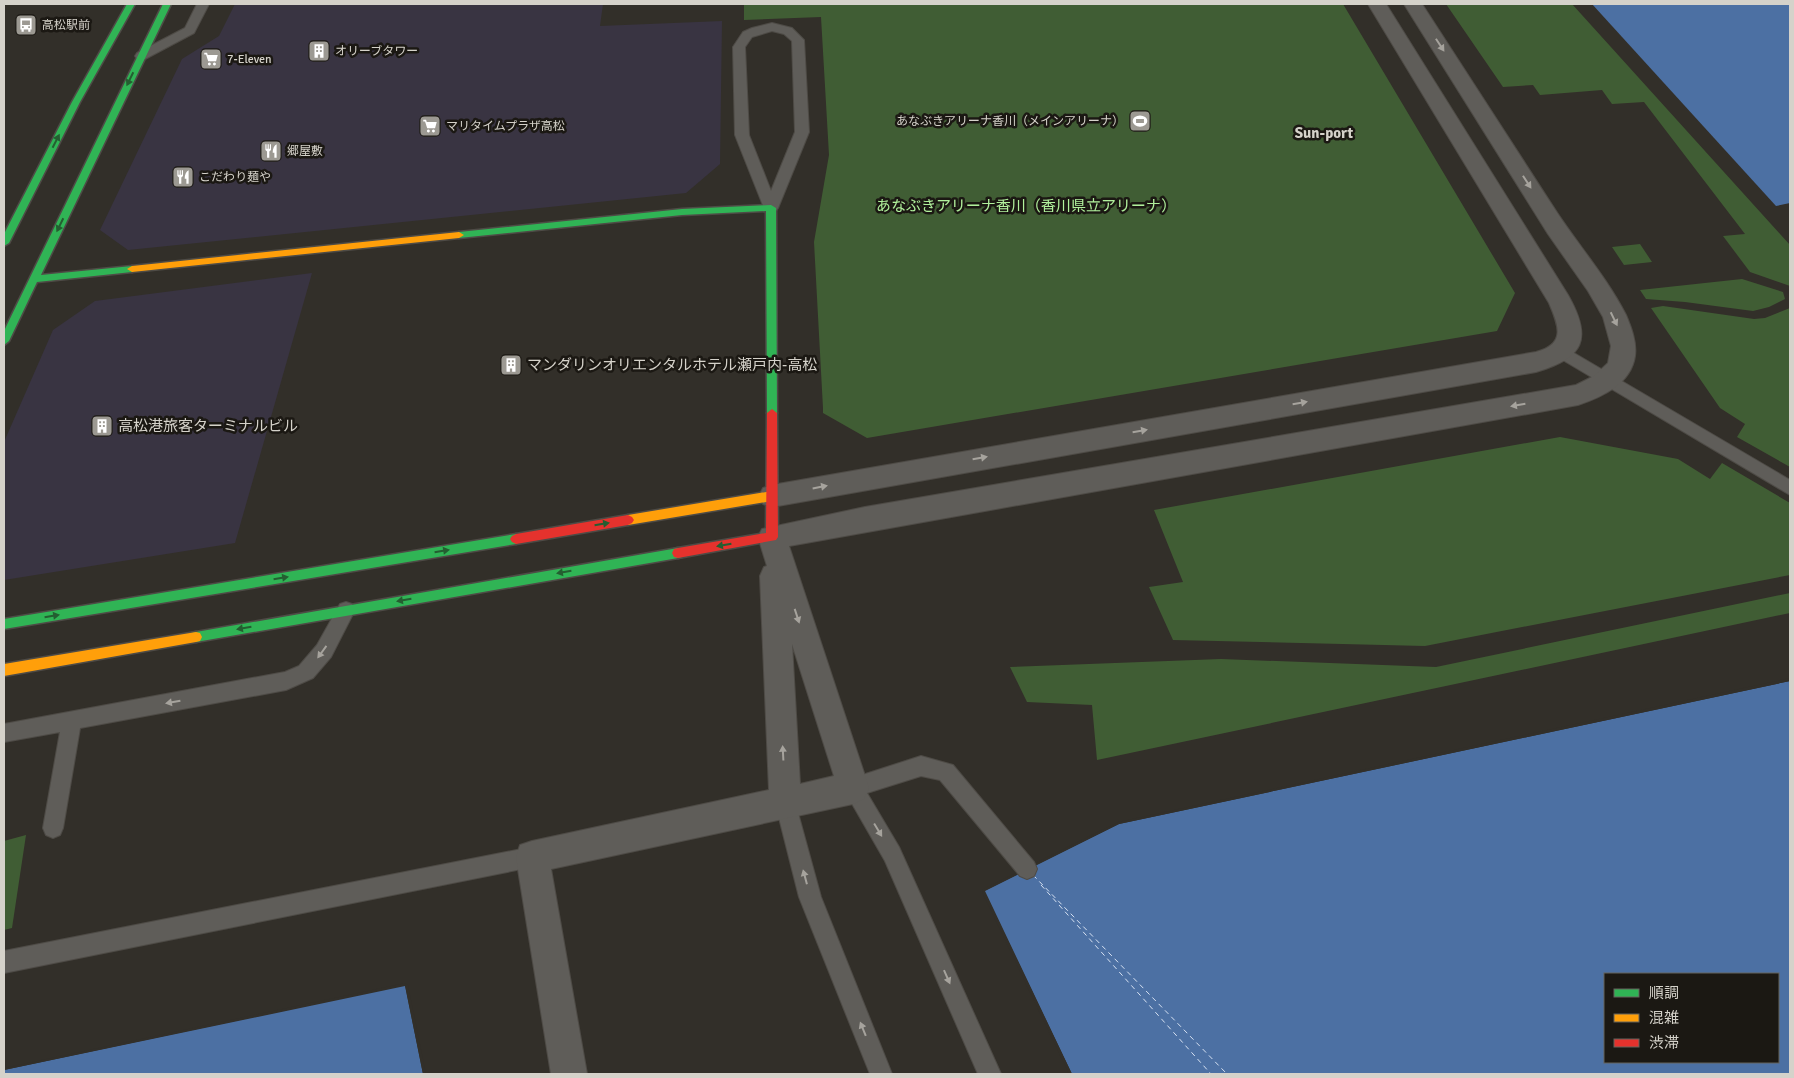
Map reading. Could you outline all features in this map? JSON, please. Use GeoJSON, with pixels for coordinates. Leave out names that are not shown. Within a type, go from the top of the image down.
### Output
{"type":"FeatureCollection","features":[{"type":"Feature","properties":{"kind":"street"},"geometry":{"type":"LineString","coordinates":[[4,243],[76,102],[130,4]]}},
{"type":"Feature","properties":{"kind":"street"},"geometry":{"type":"LineString","coordinates":[[4,341],[167,4]]}},
{"type":"Feature","properties":{"kind":"street"},"geometry":{"type":"LineString","coordinates":[[4,624],[772,496],[1536,362],[1546,360],[1562,352],[1571,335],[1569,320],[1560,301],[1377,4]]}},
{"type":"Feature","properties":{"kind":"street"},"geometry":{"type":"LineString","coordinates":[[4,670],[772,537],[865,518],[1578,395],[1597,388],[1616,371],[1622,359],[1623,347],[1616,321],[1602,296],[1551,220],[1413,4]]}},
{"type":"Feature","properties":{"kind":"street"},"geometry":{"type":"LineString","coordinates":[[34,279],[682,212],[771,208],[772,537],[785,802]]}},
{"type":"Feature","properties":{"kind":"street"},"geometry":{"type":"LineString","coordinates":[[569,1074],[532,857],[853,788],[772,537]]}},
{"type":"Feature","properties":{"kind":"lane"},"geometry":{"type":"LineString","coordinates":[[141,56],[190,30],[203,4]]}},
{"type":"Feature","properties":{"kind":"lane"},"geometry":{"type":"LineString","coordinates":[[772,28],[788,31],[798,40],[802,132],[771,208],[742,135],[740,47],[743,39],[750,33],[758,29],[772,28]]}},
{"type":"Feature","properties":{"kind":"lane"},"geometry":{"type":"LineString","coordinates":[[1562,352],[1790,488]]}},
{"type":"Feature","properties":{"kind":"lane"},"geometry":{"type":"LineString","coordinates":[[4,732],[286,681],[306,672],[324,651],[346,610]]}},
{"type":"Feature","properties":{"kind":"lane"},"geometry":{"type":"LineString","coordinates":[[54,828],[72,720]]}},
{"type":"Feature","properties":{"kind":"lane"},"geometry":{"type":"LineString","coordinates":[[990,1074],[892,854],[853,788],[921,766],[946,772],[1027,870]]}},
{"type":"Feature","properties":{"kind":"lane"},"geometry":{"type":"LineString","coordinates":[[785,802],[810,897],[881,1074]]}},
{"type":"Feature","properties":{"kind":"lane"},"geometry":{"type":"LineString","coordinates":[[4,962],[532,857]]}},
{"type":"Feature","properties":{"kind":"shaded area","name":"マリタイムプラザ高松"},"geometry":{"type":"Polygon","coordinates":[[[235,4],[603,4],[600,26],[722,21],[720,164],[686,193],[128,250],[100,230],[182,59],[219,36],[235,4]]]}},
{"type":"Feature","properties":{"kind":"shaded area"},"geometry":{"type":"Polygon","coordinates":[[[312,273],[235,543],[4,580],[4,442],[53,330],[95,301],[312,273]]]}},
{"type":"Feature","properties":{"kind":"green space","name":"あなぶきアリーナ香川（香川県立アリーナ）"},"geometry":{"type":"Polygon","coordinates":[[[744,4],[1343,4],[1515,293],[1497,331],[867,438],[823,413],[814,242],[829,155],[821,17],[744,20],[744,4]]]}},
{"type":"Feature","properties":{"kind":"green space"},"geometry":{"type":"Polygon","coordinates":[[[1446,4],[1572,4],[1790,245],[1790,286],[1750,272],[1723,236],[1745,234],[1644,102],[1612,104],[1602,90],[1540,95],[1533,85],[1503,87],[1446,4]]]}},
{"type":"Feature","properties":{"kind":"green space"},"geometry":{"type":"Polygon","coordinates":[[[1640,244],[1652,262],[1624,265],[1612,247],[1640,244]]]}},
{"type":"Feature","properties":{"kind":"green space"},"geometry":{"type":"Polygon","coordinates":[[[1742,279],[1783,292],[1785,299],[1769,307],[1753,311],[1646,299],[1640,290],[1742,279]]]}},
{"type":"Feature","properties":{"kind":"green space"},"geometry":{"type":"Polygon","coordinates":[[[1663,306],[1754,319],[1765,318],[1790,308],[1790,467],[1737,437],[1745,424],[1720,408],[1651,308],[1663,306]]]}},
{"type":"Feature","properties":{"kind":"green space"},"geometry":{"type":"Polygon","coordinates":[[[1560,437],[1678,459],[1710,479],[1722,463],[1790,503],[1790,575],[1425,646],[1173,640],[1149,587],[1183,582],[1154,510],[1560,437]]]}},
{"type":"Feature","properties":{"kind":"green space"},"geometry":{"type":"Polygon","coordinates":[[[1790,593],[1790,613],[1097,760],[1092,705],[1027,702],[1010,667],[1221,659],[1436,667],[1790,593]]]}},
{"type":"Feature","properties":{"kind":"green space"},"geometry":{"type":"Polygon","coordinates":[[[26,835],[12,928],[4,930],[4,841],[26,835]]]}},
{"type":"Feature","properties":{"kind":"water"},"geometry":{"type":"Polygon","coordinates":[[[1592,4],[1790,4],[1790,203],[1776,206],[1592,4]]]}},
{"type":"Feature","properties":{"kind":"water"},"geometry":{"type":"Polygon","coordinates":[[[1790,681],[1790,1074],[1072,1074],[984,891],[1119,824],[1790,681]]]}},
{"type":"Feature","properties":{"kind":"water"},"geometry":{"type":"Polygon","coordinates":[[[405,985],[423,1074],[4,1074],[4,1070],[405,985]]]}},
{"type":"Feature","properties":{"kind":"pier"},"geometry":{"type":"Polygon","coordinates":[[[1790,678],[1790,681],[1119,824],[985,891],[1072,1074],[1069,1074],[982,892],[983,889],[1118,822],[1790,678]]]}},
{"type":"Feature","properties":{"kind":"pier"},"geometry":{"type":"Polygon","coordinates":[[[405,983],[408,985],[426,1074],[423,1074],[405,986],[4,1070],[4,1068],[405,983]]]}},
{"type":"Feature","properties":{"kind":"ferry route"},"geometry":{"type":"LineString","coordinates":[[1033,875],[1227,1074]]}},
{"type":"Feature","properties":{"kind":"ferry route"},"geometry":{"type":"LineString","coordinates":[[1041,885],[1211,1074]]}},
{"type":"Feature","properties":{"kind":"traffic: fast"},"geometry":{"type":"LineString","coordinates":[[4,243],[76,102],[131,4]]}},
{"type":"Feature","properties":{"kind":"traffic: fast"},"geometry":{"type":"LineString","coordinates":[[4,341],[167,4]]}},
{"type":"Feature","properties":{"kind":"traffic: fast"},"geometry":{"type":"LineString","coordinates":[[459,235],[682,212],[771,208],[772,413]]}},
{"type":"Feature","properties":{"kind":"traffic: fast"},"geometry":{"type":"LineString","coordinates":[[34,279],[132,269]]}},
{"type":"Feature","properties":{"kind":"traffic: fast"},"geometry":{"type":"LineString","coordinates":[[4,624],[516,539]]}},
{"type":"Feature","properties":{"kind":"traffic: fast"},"geometry":{"type":"LineString","coordinates":[[196,637],[678,553]]}},
{"type":"Feature","properties":{"kind":"traffic: slow"},"geometry":{"type":"LineString","coordinates":[[132,269],[459,235]]}},
{"type":"Feature","properties":{"kind":"traffic: slow"},"geometry":{"type":"LineString","coordinates":[[628,520],[772,496]]}},
{"type":"Feature","properties":{"kind":"traffic: slow"},"geometry":{"type":"LineString","coordinates":[[4,670],[196,637]]}},
{"type":"Feature","properties":{"kind":"traffic: jam"},"geometry":{"type":"LineString","coordinates":[[678,553],[772,537],[772,413]]}},
{"type":"Feature","properties":{"kind":"traffic: jam"},"geometry":{"type":"LineString","coordinates":[[516,539],[628,520]]}},
{"type":"Feature","properties":{"kind":"place","name":"高松駅前"},"geometry":{"type":"Point","coordinates":[26,25]}},
{"type":"Feature","properties":{"kind":"place","name":"オリーブタワー"},"geometry":{"type":"Point","coordinates":[319,51]}},
{"type":"Feature","properties":{"kind":"place","name":"7-Eleven"},"geometry":{"type":"Point","coordinates":[211,59]}},
{"type":"Feature","properties":{"kind":"place","name":"あなぶきアリーナ香川（メインアリーナ）"},"geometry":{"type":"Point","coordinates":[1140,121]}},
{"type":"Feature","properties":{"kind":"place","name":"マリタイムプラザ高松"},"geometry":{"type":"Point","coordinates":[430,126]}},
{"type":"Feature","properties":{"kind":"place","name":"郷屋敷"},"geometry":{"type":"Point","coordinates":[271,151]}},
{"type":"Feature","properties":{"kind":"place","name":"こだわり麺や"},"geometry":{"type":"Point","coordinates":[183,177]}},
{"type":"Feature","properties":{"kind":"place","name":"マンダリンオリエンタルホテル瀬戸内-高松"},"geometry":{"type":"Point","coordinates":[511,365]}},
{"type":"Feature","properties":{"kind":"place","name":"高松港旅客ターミナルビル"},"geometry":{"type":"Point","coordinates":[102,426]}},
{"type":"Feature","properties":{"kind":"district","name":"Sun-port"},"geometry":{"type":"Point","coordinates":[1324,133]}}]}
